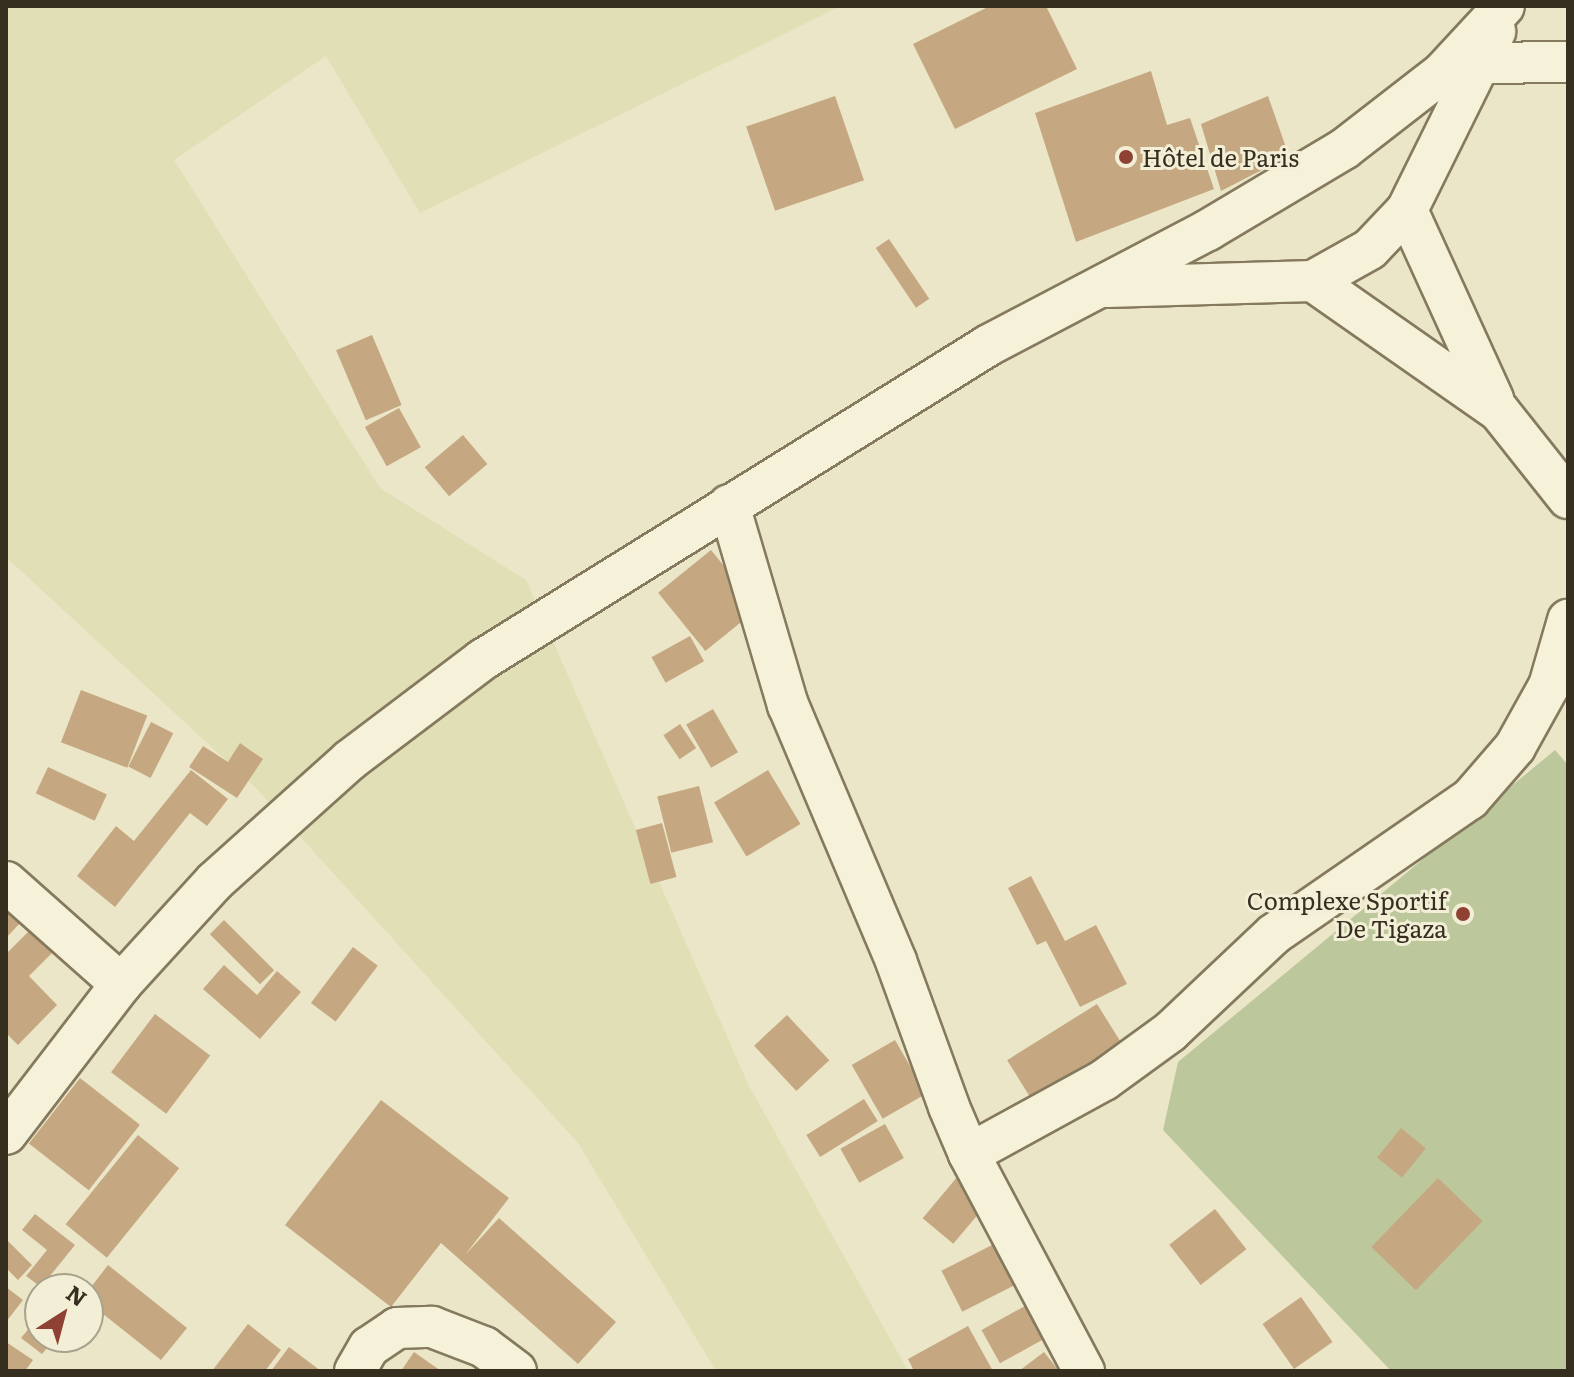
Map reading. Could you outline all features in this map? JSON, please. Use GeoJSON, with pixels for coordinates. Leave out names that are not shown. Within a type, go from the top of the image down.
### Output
{"type":"FeatureCollection","features":[{"type":"Feature","properties":{"kind":"street"},"geometry":{"type":"LineString","coordinates":[[1103,287],[1313,281],[1370,249],[1407,210],[1483,63],[1504,6]]}},
{"type":"Feature","properties":{"kind":"street"},"geometry":{"type":"LineString","coordinates":[[6,1134],[121,984],[215,881],[350,760],[482,660],[989,345],[1103,287],[1344,149],[1442,73],[1504,6]]}},
{"type":"Feature","properties":{"kind":"street"},"geometry":{"type":"LineString","coordinates":[[1483,63],[1568,62]]}},
{"type":"Feature","properties":{"kind":"street"},"geometry":{"type":"LineString","coordinates":[[1407,210],[1499,411],[1568,498]]}},
{"type":"Feature","properties":{"kind":"street"},"geometry":{"type":"LineString","coordinates":[[1313,281],[1499,411]]}},
{"type":"Feature","properties":{"kind":"street"},"geometry":{"type":"LineString","coordinates":[[729,505],[788,705],[896,961],[969,1154],[1084,1371]]}},
{"type":"Feature","properties":{"kind":"street"},"geometry":{"type":"LineString","coordinates":[[969,1154],[1104,1080],[1170,1032],[1274,934],[1470,799],[1515,747],[1549,686],[1568,620]]}},
{"type":"Feature","properties":{"kind":"street"},"geometry":{"type":"LineString","coordinates":[[6,882],[121,984]]}},
{"type":"Feature","properties":{"kind":"street"},"geometry":{"type":"LineString","coordinates":[[355,1371],[369,1347],[397,1328],[432,1327],[484,1347],[516,1371]]}},
{"type":"Feature","properties":{"kind":"green space"},"geometry":{"type":"Polygon","coordinates":[[[6,6],[841,6],[420,213],[326,56],[174,160],[380,488],[526,580],[748,1084],[908,1371],[716,1371],[578,1143],[256,788],[6,557],[6,6]]]}},
{"type":"Feature","properties":{"kind":"green space","name":"Complexe Sportif De Tigaza"},"geometry":{"type":"Polygon","coordinates":[[[1555,750],[1568,765],[1568,1371],[1391,1371],[1163,1130],[1178,1062],[1555,750]]]}},
{"type":"Feature","properties":{"kind":"building"},"geometry":{"type":"Polygon","coordinates":[[[990,6],[1046,6],[1077,69],[955,129],[913,44],[990,6]]]}},
{"type":"Feature","properties":{"kind":"building","name":"Hôtel de Paris"},"geometry":{"type":"Polygon","coordinates":[[[1151,71],[1167,125],[1190,118],[1214,189],[1076,242],[1035,113],[1151,71]]]}},
{"type":"Feature","properties":{"kind":"building"},"geometry":{"type":"Polygon","coordinates":[[[835,96],[864,180],[775,211],[746,127],[835,96]]]}},
{"type":"Feature","properties":{"kind":"building"},"geometry":{"type":"Polygon","coordinates":[[[1268,96],[1289,156],[1221,191],[1201,124],[1268,96]]]}},
{"type":"Feature","properties":{"kind":"building"},"geometry":{"type":"Polygon","coordinates":[[[889,239],[929,299],[916,308],[876,248],[889,239]]]}},
{"type":"Feature","properties":{"kind":"building"},"geometry":{"type":"Polygon","coordinates":[[[372,335],[402,405],[366,420],[336,350],[372,335]]]}},
{"type":"Feature","properties":{"kind":"building"},"geometry":{"type":"Polygon","coordinates":[[[399,408],[421,447],[387,466],[365,427],[399,408]]]}},
{"type":"Feature","properties":{"kind":"building"},"geometry":{"type":"Polygon","coordinates":[[[463,435],[487,464],[449,496],[425,467],[463,435]]]}},
{"type":"Feature","properties":{"kind":"building"},"geometry":{"type":"Polygon","coordinates":[[[711,550],[758,608],[705,651],[658,593],[711,550]]]}},
{"type":"Feature","properties":{"kind":"building"},"geometry":{"type":"Polygon","coordinates":[[[690,636],[704,661],[666,683],[652,657],[690,636]]]}},
{"type":"Feature","properties":{"kind":"building"},"geometry":{"type":"Polygon","coordinates":[[[81,690],[147,715],[127,768],[61,742],[81,690]]]}},
{"type":"Feature","properties":{"kind":"building"},"geometry":{"type":"Polygon","coordinates":[[[713,709],[738,752],[711,768],[686,724],[713,709]]]}},
{"type":"Feature","properties":{"kind":"building"},"geometry":{"type":"Polygon","coordinates":[[[151,722],[173,733],[151,778],[128,767],[151,722]]]}},
{"type":"Feature","properties":{"kind":"building"},"geometry":{"type":"Polygon","coordinates":[[[680,724],[696,748],[680,759],[663,735],[680,724]]]}},
{"type":"Feature","properties":{"kind":"building"},"geometry":{"type":"Polygon","coordinates":[[[240,743],[263,759],[237,798],[189,767],[203,746],[228,762],[240,743]]]}},
{"type":"Feature","properties":{"kind":"building"},"geometry":{"type":"Polygon","coordinates":[[[48,767],[107,794],[95,821],[36,793],[48,767]]]}},
{"type":"Feature","properties":{"kind":"building"},"geometry":{"type":"Polygon","coordinates":[[[191,770],[228,799],[207,826],[190,813],[115,907],[77,876],[116,826],[134,841],[191,770]]]}},
{"type":"Feature","properties":{"kind":"building"},"geometry":{"type":"Polygon","coordinates":[[[768,770],[800,824],[746,856],[714,802],[768,770]]]}},
{"type":"Feature","properties":{"kind":"building"},"geometry":{"type":"Polygon","coordinates":[[[699,786],[713,842],[671,853],[657,796],[699,786]]]}},
{"type":"Feature","properties":{"kind":"building"},"geometry":{"type":"Polygon","coordinates":[[[662,823],[676,877],[650,884],[636,830],[662,823]]]}},
{"type":"Feature","properties":{"kind":"building"},"geometry":{"type":"Polygon","coordinates":[[[1031,876],[1065,941],[1096,925],[1127,984],[1080,1007],[1046,941],[1037,945],[1008,888],[1031,876]]]}},
{"type":"Feature","properties":{"kind":"building"},"geometry":{"type":"Polygon","coordinates":[[[6,908],[21,922],[6,938],[6,908]]]}},
{"type":"Feature","properties":{"kind":"building"},"geometry":{"type":"Polygon","coordinates":[[[224,920],[274,970],[260,984],[210,934],[224,920]]]}},
{"type":"Feature","properties":{"kind":"building"},"geometry":{"type":"Polygon","coordinates":[[[32,928],[54,951],[29,976],[57,1005],[18,1045],[6,1033],[6,954],[32,928]]]}},
{"type":"Feature","properties":{"kind":"building"},"geometry":{"type":"Polygon","coordinates":[[[353,947],[378,966],[336,1022],[311,1003],[353,947]]]}},
{"type":"Feature","properties":{"kind":"building"},"geometry":{"type":"Polygon","coordinates":[[[224,965],[257,995],[277,971],[301,992],[260,1039],[203,989],[224,965]]]}},
{"type":"Feature","properties":{"kind":"building"},"geometry":{"type":"Polygon","coordinates":[[[1097,1004],[1129,1056],[1039,1112],[1007,1060],[1097,1004]]]}},
{"type":"Feature","properties":{"kind":"building"},"geometry":{"type":"Polygon","coordinates":[[[155,1014],[210,1056],[166,1114],[111,1072],[155,1014]]]}},
{"type":"Feature","properties":{"kind":"building"},"geometry":{"type":"Polygon","coordinates":[[[787,1015],[829,1060],[796,1091],[754,1046],[787,1015]]]}},
{"type":"Feature","properties":{"kind":"building"},"geometry":{"type":"Polygon","coordinates":[[[895,1040],[926,1094],[883,1119],[852,1065],[895,1040]]]}},
{"type":"Feature","properties":{"kind":"building"},"geometry":{"type":"Polygon","coordinates":[[[80,1078],[140,1125],[89,1190],[29,1143],[80,1078]]]}},
{"type":"Feature","properties":{"kind":"building"},"geometry":{"type":"Polygon","coordinates":[[[864,1099],[878,1121],[820,1157],[806,1135],[864,1099]]]}},
{"type":"Feature","properties":{"kind":"building"},"geometry":{"type":"Polygon","coordinates":[[[381,1100],[509,1198],[465,1255],[499,1218],[616,1322],[578,1364],[441,1243],[391,1307],[285,1225],[381,1100]]]}},
{"type":"Feature","properties":{"kind":"building"},"geometry":{"type":"Polygon","coordinates":[[[885,1124],[904,1158],[859,1183],[840,1149],[885,1124]]]}},
{"type":"Feature","properties":{"kind":"building"},"geometry":{"type":"Polygon","coordinates":[[[1401,1128],[1426,1148],[1402,1178],[1377,1158],[1401,1128]]]}},
{"type":"Feature","properties":{"kind":"building"},"geometry":{"type":"Polygon","coordinates":[[[138,1135],[179,1168],[107,1258],[66,1224],[138,1135]]]}},
{"type":"Feature","properties":{"kind":"building"},"geometry":{"type":"Polygon","coordinates":[[[958,1176],[989,1202],[953,1244],[923,1218],[958,1176]]]}},
{"type":"Feature","properties":{"kind":"building"},"geometry":{"type":"Polygon","coordinates":[[[1438,1178],[1483,1221],[1416,1290],[1371,1247],[1438,1178]]]}},
{"type":"Feature","properties":{"kind":"building"},"geometry":{"type":"Polygon","coordinates":[[[1215,1209],[1246,1249],[1201,1285],[1169,1245],[1215,1209]]]}},
{"type":"Feature","properties":{"kind":"building"},"geometry":{"type":"Polygon","coordinates":[[[35,1214],[75,1245],[52,1273],[28,1273],[47,1250],[22,1230],[35,1214]]]}},
{"type":"Feature","properties":{"kind":"building"},"geometry":{"type":"Polygon","coordinates":[[[6,1239],[32,1265],[18,1280],[6,1268],[6,1239]]]}},
{"type":"Feature","properties":{"kind":"building"},"geometry":{"type":"Polygon","coordinates":[[[994,1244],[1015,1285],[962,1312],[941,1271],[994,1244]]]}},
{"type":"Feature","properties":{"kind":"building"},"geometry":{"type":"Polygon","coordinates":[[[108,1265],[187,1328],[161,1360],[104,1315],[102,1273],[108,1265]]]}},
{"type":"Feature","properties":{"kind":"building"},"geometry":{"type":"Polygon","coordinates":[[[6,1287],[23,1300],[6,1322],[6,1287]]]}},
{"type":"Feature","properties":{"kind":"building"},"geometry":{"type":"Polygon","coordinates":[[[1301,1297],[1333,1342],[1294,1369],[1262,1324],[1301,1297]]]}},
{"type":"Feature","properties":{"kind":"building"},"geometry":{"type":"Polygon","coordinates":[[[1034,1301],[1052,1334],[1000,1363],[982,1330],[1034,1301]]]}},
{"type":"Feature","properties":{"kind":"building"},"geometry":{"type":"Polygon","coordinates":[[[248,1324],[281,1350],[265,1371],[212,1371],[248,1324]]]}},
{"type":"Feature","properties":{"kind":"building"},"geometry":{"type":"Polygon","coordinates":[[[968,1326],[993,1371],[914,1371],[908,1359],[968,1326]]]}},
{"type":"Feature","properties":{"kind":"building"},"geometry":{"type":"Polygon","coordinates":[[[6,1342],[33,1360],[25,1371],[6,1371],[6,1342]]]}},
{"type":"Feature","properties":{"kind":"building"},"geometry":{"type":"Polygon","coordinates":[[[289,1347],[321,1371],[271,1371],[289,1347]]]}},
{"type":"Feature","properties":{"kind":"building"},"geometry":{"type":"Polygon","coordinates":[[[414,1352],[441,1371],[401,1371],[414,1352]]]}},
{"type":"Feature","properties":{"kind":"building"},"geometry":{"type":"Polygon","coordinates":[[[1044,1352],[1059,1371],[1019,1371],[1044,1352]]]}},
{"type":"Feature","properties":{"kind":"place","name":"Hôtel de Paris"},"geometry":{"type":"Point","coordinates":[1126,157]}},
{"type":"Feature","properties":{"kind":"place","name":"Complexe Sportif De Tigaza"},"geometry":{"type":"Point","coordinates":[1463,914]}}]}
